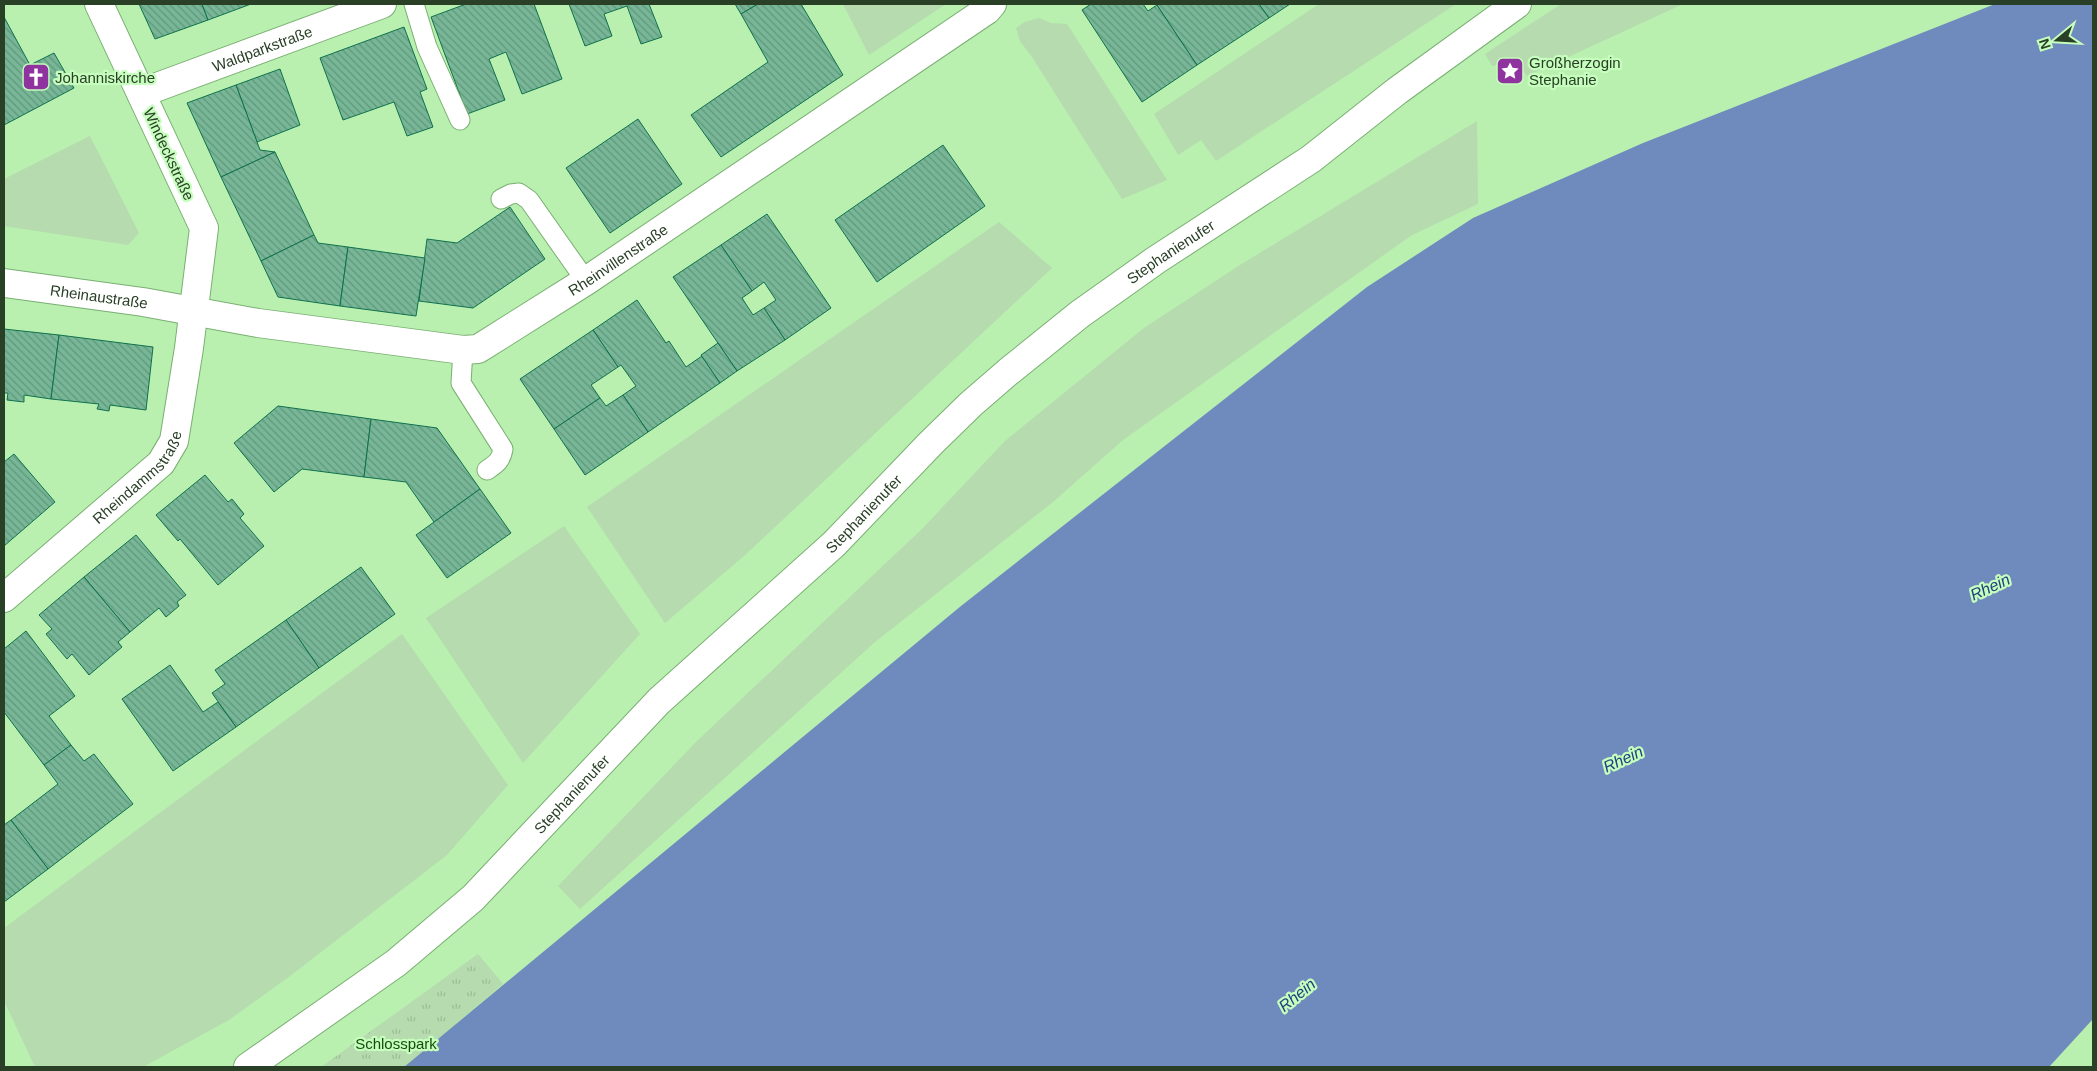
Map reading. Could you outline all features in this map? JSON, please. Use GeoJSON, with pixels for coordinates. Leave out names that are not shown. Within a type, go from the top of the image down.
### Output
{"type":"FeatureCollection","features":[{"type":"Feature","properties":{"kind":"street","name":"Windeckstraße"},"geometry":{"type":"LineString","coordinates":[[99,4],[204,228],[194,311]]}},
{"type":"Feature","properties":{"kind":"street","name":"Waldparkstraße"},"geometry":{"type":"LineString","coordinates":[[141,92],[382,4]]}},
{"type":"Feature","properties":{"kind":"street","name":"Rheinvillenstraße"},"geometry":{"type":"LineString","coordinates":[[194,311],[258,323],[464,350],[478,349],[586,281],[987,10],[992,4]]}},
{"type":"Feature","properties":{"kind":"street","name":"Stephanienufer"},"geometry":{"type":"LineString","coordinates":[[248,1067],[396,963],[467,904],[659,701],[834,544],[931,443],[971,404],[1008,372],[1080,314],[1156,260],[1310,159],[1397,91],[1517,4]]}},
{"type":"Feature","properties":{"kind":"street","name":"Rheinaustraße"},"geometry":{"type":"LineString","coordinates":[[4,283],[194,311]]}},
{"type":"Feature","properties":{"kind":"street","name":"Rheindammstraße"},"geometry":{"type":"LineString","coordinates":[[4,598],[161,463],[169,452],[176,431],[194,311]]}},
{"type":"Feature","properties":{"kind":"lane"},"geometry":{"type":"LineString","coordinates":[[414,4],[427,47],[460,120]]}},
{"type":"Feature","properties":{"kind":"lane"},"geometry":{"type":"LineString","coordinates":[[501,199],[511,194],[519,193],[529,200],[586,281]]}},
{"type":"Feature","properties":{"kind":"lane"},"geometry":{"type":"LineString","coordinates":[[464,350],[461,383],[503,449],[502,458],[497,464],[487,470]]}},
{"type":"Feature","properties":{"kind":"green space"},"geometry":{"type":"Polygon","coordinates":[[[843,4],[946,4],[869,55],[843,4]]]}},
{"type":"Feature","properties":{"kind":"green space"},"geometry":{"type":"Polygon","coordinates":[[[1319,4],[1456,4],[1216,161],[1201,140],[1178,155],[1154,114],[1319,4]]]}},
{"type":"Feature","properties":{"kind":"green space"},"geometry":{"type":"Polygon","coordinates":[[[1561,4],[1683,4],[1527,76],[1514,61],[1492,66],[1485,54],[1561,4]]]}},
{"type":"Feature","properties":{"kind":"green space"},"geometry":{"type":"Polygon","coordinates":[[[1039,18],[1051,23],[1067,24],[1167,180],[1122,199],[1020,41],[1016,28],[1025,22],[1039,18]]]}},
{"type":"Feature","properties":{"kind":"green space"},"geometry":{"type":"Polygon","coordinates":[[[1477,121],[1478,204],[1412,235],[1123,440],[1053,502],[875,642],[580,909],[558,886],[697,741],[922,529],[1005,441],[1144,328],[1240,265],[1477,121]]]}},
{"type":"Feature","properties":{"kind":"green space"},"geometry":{"type":"Polygon","coordinates":[[[90,136],[139,233],[128,245],[4,226],[4,179],[90,136]]]}},
{"type":"Feature","properties":{"kind":"green space"},"geometry":{"type":"Polygon","coordinates":[[[999,222],[1052,268],[744,556],[665,623],[587,507],[999,222]]]}},
{"type":"Feature","properties":{"kind":"green space"},"geometry":{"type":"Polygon","coordinates":[[[564,526],[640,634],[523,763],[426,618],[564,526]]]}},
{"type":"Feature","properties":{"kind":"green space"},"geometry":{"type":"Polygon","coordinates":[[[402,634],[508,785],[447,855],[290,976],[229,1020],[143,1067],[35,1067],[4,1001],[4,928],[402,634]]]}},
{"type":"Feature","properties":{"kind":"green space","name":"Schlosspark"},"geometry":{"type":"Polygon","coordinates":[[[478,954],[503,984],[404,1067],[321,1067],[478,954]]]}},
{"type":"Feature","properties":{"kind":"water","name":"Rhein"},"geometry":{"type":"Polygon","coordinates":[[[1995,4],[2093,4],[2093,1019],[2049,1067],[404,1067],[961,606],[1367,287],[1473,218],[1643,143],[1995,4]]]}},
{"type":"Feature","properties":{"kind":"building"},"geometry":{"type":"Polygon","coordinates":[[[139,4],[202,4],[208,20],[155,39],[139,4]]]}},
{"type":"Feature","properties":{"kind":"building"},"geometry":{"type":"Polygon","coordinates":[[[202,4],[251,4],[208,20],[202,4]]]}},
{"type":"Feature","properties":{"kind":"building"},"geometry":{"type":"Polygon","coordinates":[[[466,4],[534,4],[562,79],[522,94],[506,52],[489,59],[505,100],[467,114],[431,17],[466,4]]]}},
{"type":"Feature","properties":{"kind":"building"},"geometry":{"type":"Polygon","coordinates":[[[569,4],[649,4],[662,37],[641,44],[627,6],[604,14],[612,36],[585,46],[569,4]]]}},
{"type":"Feature","properties":{"kind":"building"},"geometry":{"type":"Polygon","coordinates":[[[735,4],[758,4],[741,14],[735,4]]]}},
{"type":"Feature","properties":{"kind":"building"},"geometry":{"type":"Polygon","coordinates":[[[758,4],[801,4],[843,75],[721,157],[691,115],[768,62],[741,14],[758,4]]]}},
{"type":"Feature","properties":{"kind":"building"},"geometry":{"type":"Polygon","coordinates":[[[1091,4],[1143,4],[1148,11],[1157,5],[1197,65],[1142,102],[1082,10],[1091,4]]]}},
{"type":"Feature","properties":{"kind":"building"},"geometry":{"type":"Polygon","coordinates":[[[1259,4],[1269,18],[1197,65],[1157,5],[1259,4]]]}},
{"type":"Feature","properties":{"kind":"building"},"geometry":{"type":"Polygon","coordinates":[[[1259,4],[1290,4],[1269,18],[1259,4]]]}},
{"type":"Feature","properties":{"kind":"building","name":"Johanniskirche"},"geometry":{"type":"Polygon","coordinates":[[[4,17],[30,65],[54,53],[74,88],[4,125],[4,17]]]}},
{"type":"Feature","properties":{"kind":"building"},"geometry":{"type":"Polygon","coordinates":[[[404,27],[427,89],[420,92],[433,127],[407,136],[394,102],[343,120],[320,58],[404,27]]]}},
{"type":"Feature","properties":{"kind":"building"},"geometry":{"type":"Polygon","coordinates":[[[280,69],[300,125],[257,142],[236,85],[280,69]]]}},
{"type":"Feature","properties":{"kind":"building"},"geometry":{"type":"Polygon","coordinates":[[[236,85],[260,150],[275,152],[221,177],[187,103],[236,85]]]}},
{"type":"Feature","properties":{"kind":"building"},"geometry":{"type":"Polygon","coordinates":[[[638,119],[682,184],[610,233],[566,168],[638,119]]]}},
{"type":"Feature","properties":{"kind":"building"},"geometry":{"type":"Polygon","coordinates":[[[943,145],[985,206],[877,282],[835,220],[943,145]]]}},
{"type":"Feature","properties":{"kind":"building"},"geometry":{"type":"Polygon","coordinates":[[[275,152],[314,235],[261,261],[221,177],[275,152]]]}},
{"type":"Feature","properties":{"kind":"building"},"geometry":{"type":"Polygon","coordinates":[[[510,207],[545,259],[473,308],[419,301],[427,239],[457,243],[510,207]]]}},
{"type":"Feature","properties":{"kind":"building"},"geometry":{"type":"Polygon","coordinates":[[[767,214],[831,308],[785,340],[764,308],[776,300],[764,282],[752,291],[721,245],[767,214]]]}},
{"type":"Feature","properties":{"kind":"building"},"geometry":{"type":"Polygon","coordinates":[[[314,235],[318,243],[348,247],[340,306],[278,297],[261,261],[314,235]]]}},
{"type":"Feature","properties":{"kind":"building"},"geometry":{"type":"Polygon","coordinates":[[[721,245],[752,291],[742,298],[753,315],[764,308],[785,340],[737,371],[673,277],[721,245]]]}},
{"type":"Feature","properties":{"kind":"building"},"geometry":{"type":"Polygon","coordinates":[[[348,247],[425,258],[416,316],[340,306],[348,247]]]}},
{"type":"Feature","properties":{"kind":"building"},"geometry":{"type":"Polygon","coordinates":[[[637,300],[666,343],[669,341],[686,367],[702,356],[720,383],[648,432],[623,395],[636,386],[621,365],[618,367],[593,330],[637,300]]]}},
{"type":"Feature","properties":{"kind":"building"},"geometry":{"type":"Polygon","coordinates":[[[4,329],[59,335],[51,399],[24,395],[24,402],[7,400],[8,393],[4,393],[4,329]]]}},
{"type":"Feature","properties":{"kind":"building"},"geometry":{"type":"Polygon","coordinates":[[[593,330],[618,367],[591,385],[600,398],[554,429],[520,379],[593,330]]]}},
{"type":"Feature","properties":{"kind":"building"},"geometry":{"type":"Polygon","coordinates":[[[59,335],[153,347],[146,410],[110,405],[109,411],[97,409],[99,404],[51,399],[59,335]]]}},
{"type":"Feature","properties":{"kind":"building"},"geometry":{"type":"Polygon","coordinates":[[[718,343],[737,371],[720,383],[701,355],[718,343]]]}},
{"type":"Feature","properties":{"kind":"building"},"geometry":{"type":"Polygon","coordinates":[[[623,395],[648,432],[585,475],[554,429],[600,398],[606,406],[623,395]]]}},
{"type":"Feature","properties":{"kind":"building"},"geometry":{"type":"Polygon","coordinates":[[[278,406],[371,419],[364,477],[302,469],[274,492],[234,443],[278,406]]]}},
{"type":"Feature","properties":{"kind":"building"},"geometry":{"type":"Polygon","coordinates":[[[371,419],[437,428],[480,489],[434,522],[406,482],[364,477],[371,419]]]}},
{"type":"Feature","properties":{"kind":"building"},"geometry":{"type":"Polygon","coordinates":[[[14,454],[55,502],[4,546],[4,462],[14,454]]]}},
{"type":"Feature","properties":{"kind":"building"},"geometry":{"type":"Polygon","coordinates":[[[205,475],[228,502],[232,499],[244,514],[240,518],[264,546],[218,585],[180,539],[178,541],[156,515],[205,475]]]}},
{"type":"Feature","properties":{"kind":"building"},"geometry":{"type":"Polygon","coordinates":[[[480,489],[511,533],[447,578],[416,535],[480,489]]]}},
{"type":"Feature","properties":{"kind":"building"},"geometry":{"type":"Polygon","coordinates":[[[136,535],[186,595],[177,602],[179,606],[166,617],[159,608],[130,632],[84,577],[136,535]]]}},
{"type":"Feature","properties":{"kind":"building"},"geometry":{"type":"Polygon","coordinates":[[[361,567],[395,614],[319,668],[286,620],[361,567]]]}},
{"type":"Feature","properties":{"kind":"building"},"geometry":{"type":"Polygon","coordinates":[[[84,577],[130,632],[118,642],[122,647],[89,675],[72,654],[67,659],[46,634],[52,629],[39,615],[84,577]]]}},
{"type":"Feature","properties":{"kind":"building"},"geometry":{"type":"Polygon","coordinates":[[[286,620],[319,668],[236,727],[212,693],[225,684],[215,670],[286,620]]]}},
{"type":"Feature","properties":{"kind":"building"},"geometry":{"type":"Polygon","coordinates":[[[26,631],[75,696],[49,716],[71,745],[44,765],[4,712],[4,649],[26,631]]]}},
{"type":"Feature","properties":{"kind":"building"},"geometry":{"type":"Polygon","coordinates":[[[170,665],[203,712],[218,702],[236,727],[173,771],[122,699],[170,665]]]}},
{"type":"Feature","properties":{"kind":"building"},"geometry":{"type":"Polygon","coordinates":[[[71,745],[84,761],[94,754],[133,804],[48,869],[11,820],[58,784],[44,765],[71,745]]]}},
{"type":"Feature","properties":{"kind":"building"},"geometry":{"type":"Polygon","coordinates":[[[11,820],[48,869],[4,902],[4,825],[11,820]]]}},
{"type":"Feature","properties":{"kind":"place","name":"Großherzogin Stephanie"},"geometry":{"type":"Point","coordinates":[1510,71]}},
{"type":"Feature","properties":{"kind":"place","name":"Johanniskirche"},"geometry":{"type":"Point","coordinates":[36,77]}}]}
